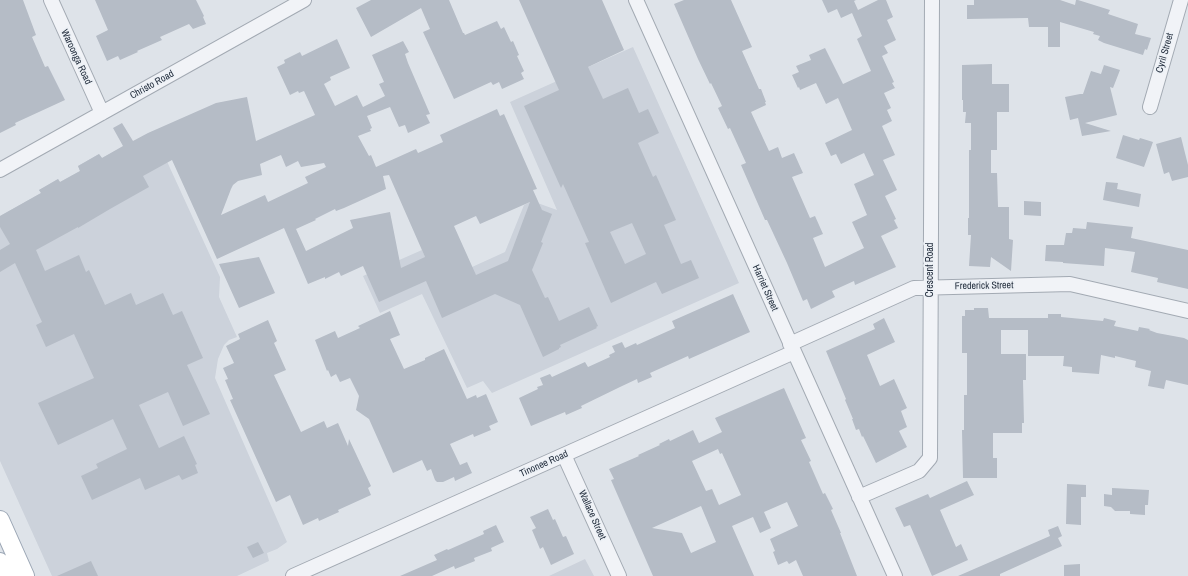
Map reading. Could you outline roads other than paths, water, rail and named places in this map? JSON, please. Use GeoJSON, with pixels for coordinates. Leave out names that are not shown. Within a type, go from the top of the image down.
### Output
{"type":"FeatureCollection","features":[{"type":"Feature","properties":{"kind":"main road"},"geometry":{"type":"LineString","coordinates":[[0,520],[25,576]]}},
{"type":"Feature","properties":{"kind":"main road"},"geometry":{"type":"LineString","coordinates":[[0,562],[6,576]]}},
{"type":"Feature","properties":{"kind":"street","name":"Waroonga Road"},"geometry":{"type":"LineString","coordinates":[[50,0],[102,113]]}},
{"type":"Feature","properties":{"kind":"street","name":"Christo Road"},"geometry":{"type":"LineString","coordinates":[[0,170],[304,0]]}},
{"type":"Feature","properties":{"kind":"street","name":"Harriet Street"},"geometry":{"type":"LineString","coordinates":[[636,0],[895,576]]}},
{"type":"Feature","properties":{"kind":"street","name":"Crescent Road"},"geometry":{"type":"LineString","coordinates":[[859,497],[919,471],[930,458],[932,0]]}},
{"type":"Feature","properties":{"kind":"street","name":"Cyril Street"},"geometry":{"type":"LineString","coordinates":[[1150,107],[1181,0]]}},
{"type":"Feature","properties":{"kind":"street","name":"Frederick Street"},"geometry":{"type":"LineString","coordinates":[[792,348],[914,288],[1070,284],[1188,311]]}},
{"type":"Feature","properties":{"kind":"street","name":"Tinonee Road"},"geometry":{"type":"LineString","coordinates":[[293,576],[564,455],[792,348]]}},
{"type":"Feature","properties":{"kind":"street","name":"Wallace Street"},"geometry":{"type":"LineString","coordinates":[[564,455],[619,576]]}}]}
